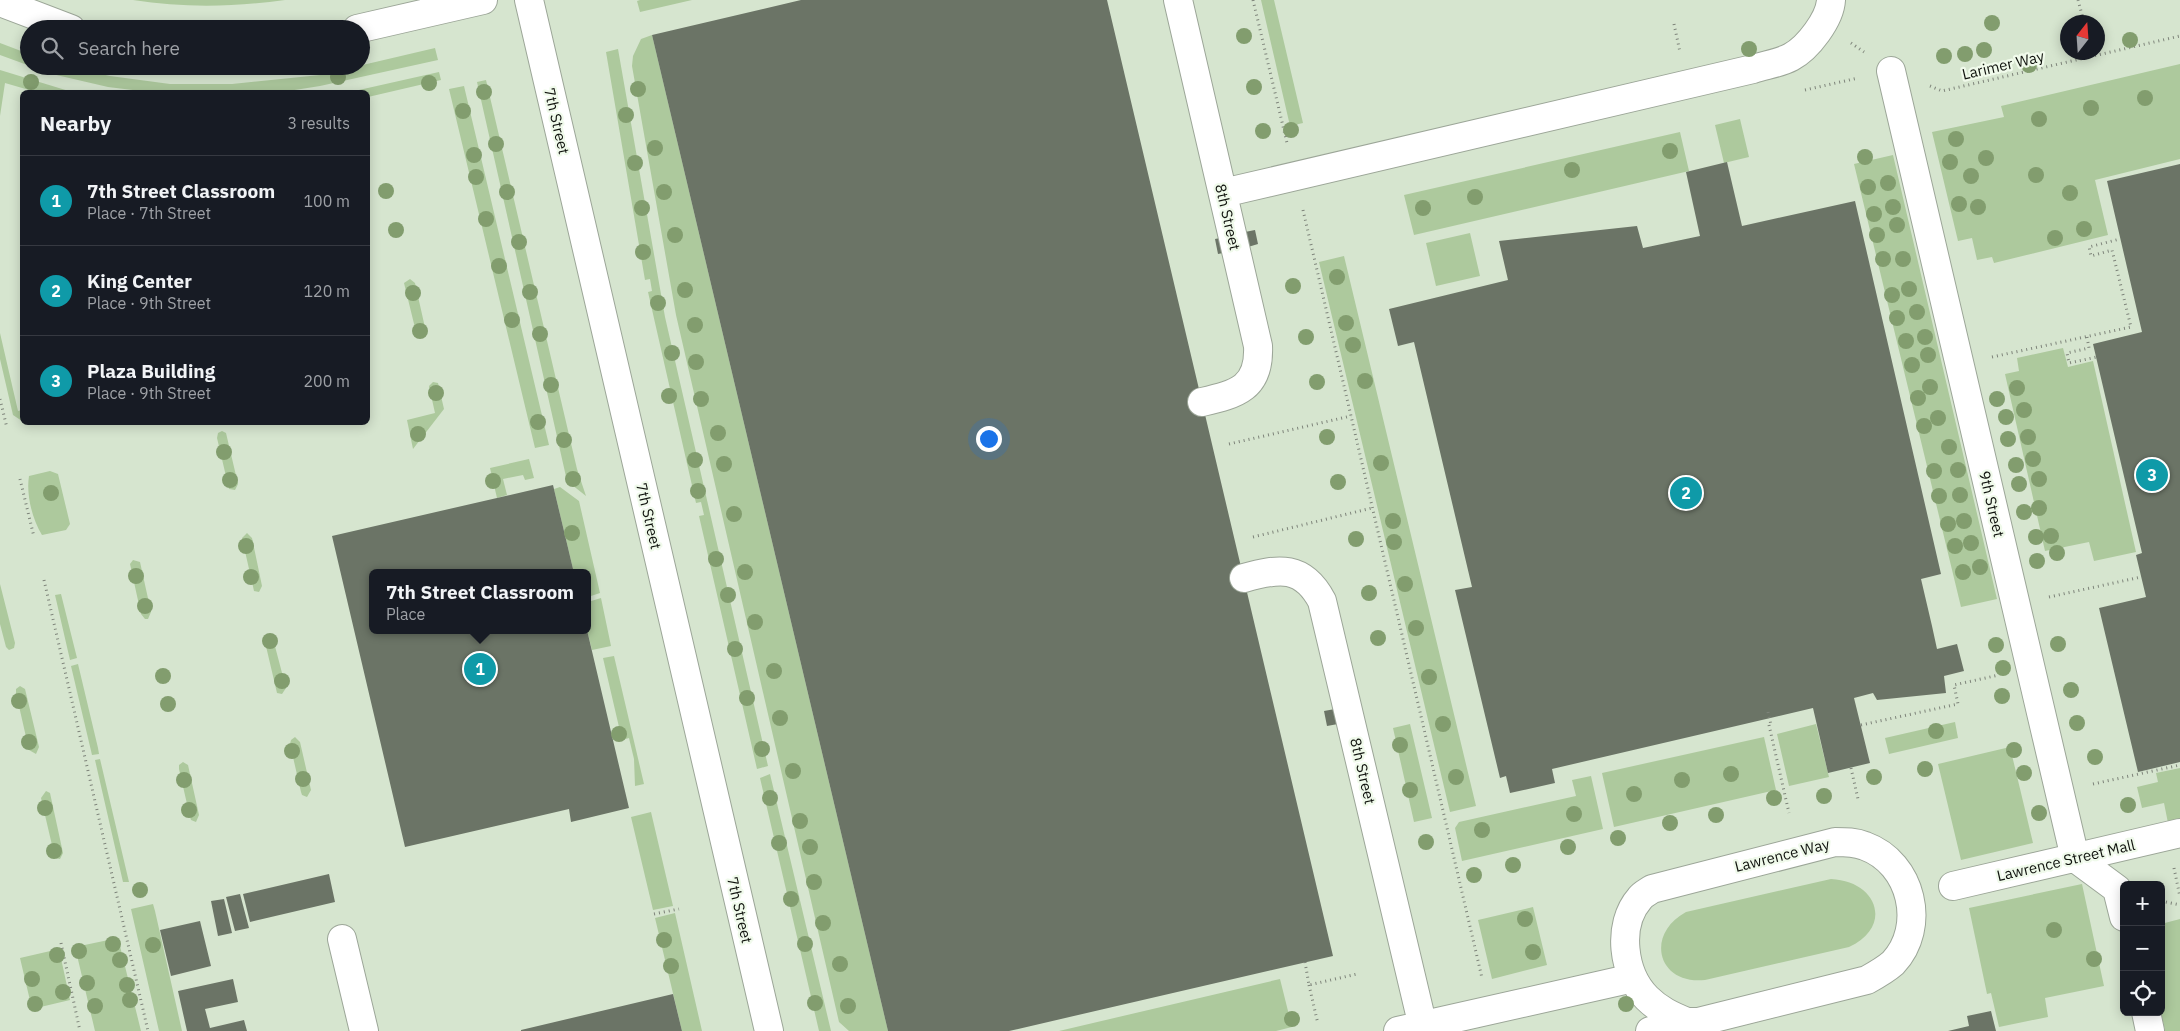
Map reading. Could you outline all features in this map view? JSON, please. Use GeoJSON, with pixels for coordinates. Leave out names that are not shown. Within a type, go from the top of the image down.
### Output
{"type":"FeatureCollection","features":[{"type":"Feature","properties":{"kind":"street"},"geometry":{"type":"LineString","coordinates":[[370,26],[483,0]]}},
{"type":"Feature","properties":{"kind":"street","name":"7th Street"},"geometry":{"type":"LineString","coordinates":[[529,0],[768,1031]]}},
{"type":"Feature","properties":{"kind":"street","name":"8th Street"},"geometry":{"type":"LineString","coordinates":[[1178,0],[1258,346],[1259,359],[1256,371],[1243,388],[1226,397],[1202,402]]}},
{"type":"Feature","properties":{"kind":"street"},"geometry":{"type":"LineString","coordinates":[[0,2],[47,20]]}},
{"type":"Feature","properties":{"kind":"street"},"geometry":{"type":"LineString","coordinates":[[1223,193],[1753,68],[1792,57],[1827,12]]}},
{"type":"Feature","properties":{"kind":"street","name":"9th Street"},"geometry":{"type":"LineString","coordinates":[[1891,71],[2075,858]]}},
{"type":"Feature","properties":{"kind":"street","name":"8th Street"},"geometry":{"type":"LineString","coordinates":[[1244,578],[1270,571],[1285,571],[1307,580],[1322,601],[1415,1029]]}},
{"type":"Feature","properties":{"kind":"street","name":"Lawrence Street Mall"},"geometry":{"type":"LineString","coordinates":[[1953,886],[2180,833]]}},
{"type":"Feature","properties":{"kind":"street","name":"Lawrence Way"},"geometry":{"type":"LineString","coordinates":[[1650,1031],[1687,1022],[1698,1022],[1867,980],[1883,971],[1901,953],[1910,932],[1913,907],[1907,885],[1894,865],[1881,854],[1866,846],[1851,842],[1835,842],[1652,889],[1640,898],[1630,916],[1625,938],[1626,958],[1633,978],[1645,997],[1655,1006],[1687,1022]]}},
{"type":"Feature","properties":{"kind":"street"},"geometry":{"type":"LineString","coordinates":[[2075,858],[2117,890],[2120,902]]}},
{"type":"Feature","properties":{"kind":"street"},"geometry":{"type":"LineString","coordinates":[[342,939],[364,1031]]}},
{"type":"Feature","properties":{"kind":"street"},"geometry":{"type":"LineString","coordinates":[[1415,1029],[1633,978]]}},
{"type":"Feature","properties":{"kind":"street"},"geometry":{"type":"LineString","coordinates":[[2147,1016],[2150,1031]]}},
{"type":"Feature","properties":{"kind":"path"},"geometry":{"type":"LineString","coordinates":[[1253,0],[1484,986]]}},
{"type":"Feature","properties":{"kind":"path"},"geometry":{"type":"LineString","coordinates":[[2078,0],[2082,15]]}},
{"type":"Feature","properties":{"kind":"path","name":"Larimer Way"},"geometry":{"type":"LineString","coordinates":[[1827,12],[1891,71],[1942,90],[2066,60]]}},
{"type":"Feature","properties":{"kind":"path","name":"Larimer Way"},"geometry":{"type":"LineString","coordinates":[[2105,51],[2180,36]]}},
{"type":"Feature","properties":{"kind":"path"},"geometry":{"type":"LineString","coordinates":[[1960,364],[2131,328],[2112,250],[2091,256],[2089,247],[2120,239]]}},
{"type":"Feature","properties":{"kind":"path"},"geometry":{"type":"LineString","coordinates":[[2087,337],[2089,348],[2066,354],[2069,363],[2097,357]]}},
{"type":"Feature","properties":{"kind":"path"},"geometry":{"type":"LineString","coordinates":[[0,399],[7,428]]}},
{"type":"Feature","properties":{"kind":"path"},"geometry":{"type":"LineString","coordinates":[[1229,444],[1351,416]]}},
{"type":"Feature","properties":{"kind":"path"},"geometry":{"type":"LineString","coordinates":[[20,479],[34,537]]}},
{"type":"Feature","properties":{"kind":"path"},"geometry":{"type":"LineString","coordinates":[[1252,537],[1372,508]]}},
{"type":"Feature","properties":{"kind":"path"},"geometry":{"type":"LineString","coordinates":[[2016,604],[2141,577]]}},
{"type":"Feature","properties":{"kind":"path"},"geometry":{"type":"LineString","coordinates":[[44,580],[148,1031]]}},
{"type":"Feature","properties":{"kind":"path"},"geometry":{"type":"LineString","coordinates":[[1861,726],[1958,704],[1954,686],[2031,668]]}},
{"type":"Feature","properties":{"kind":"path"},"geometry":{"type":"LineString","coordinates":[[1768,712],[1788,814]]}},
{"type":"Feature","properties":{"kind":"path"},"geometry":{"type":"LineString","coordinates":[[2060,792],[2180,765]]}},
{"type":"Feature","properties":{"kind":"path"},"geometry":{"type":"LineString","coordinates":[[1851,768],[1858,799]]}},
{"type":"Feature","properties":{"kind":"path"},"geometry":{"type":"LineString","coordinates":[[2165,902],[2180,905]]}},
{"type":"Feature","properties":{"kind":"path"},"geometry":{"type":"LineString","coordinates":[[654,914],[679,909]]}},
{"type":"Feature","properties":{"kind":"path"},"geometry":{"type":"LineString","coordinates":[[61,943],[80,1031]]}},
{"type":"Feature","properties":{"kind":"path"},"geometry":{"type":"LineString","coordinates":[[1305,962],[1318,1024]]}},
{"type":"Feature","properties":{"kind":"path"},"geometry":{"type":"LineString","coordinates":[[1309,985],[1357,974]]}},
{"type":"Feature","properties":{"kind":"shaded area"},"geometry":{"type":"Polygon","coordinates":[[[0,0],[2180,0],[2180,1031],[0,1031],[0,0]]]}},
{"type":"Feature","properties":{"kind":"green space"},"geometry":{"type":"Polygon","coordinates":[[[133,0],[285,0],[209,6],[133,0]]]}},
{"type":"Feature","properties":{"kind":"green space"},"geometry":{"type":"Polygon","coordinates":[[[692,0],[640,12],[637,1],[692,0]]]}},
{"type":"Feature","properties":{"kind":"green space"},"geometry":{"type":"Polygon","coordinates":[[[1261,0],[1274,0],[1303,123],[1290,126],[1261,0]]]}},
{"type":"Feature","properties":{"kind":"green space"},"geometry":{"type":"Polygon","coordinates":[[[652,35],[888,1031],[849,1031],[839,1022],[676,315],[632,66],[633,56],[641,39],[652,35]]]}},
{"type":"Feature","properties":{"kind":"green space"},"geometry":{"type":"Polygon","coordinates":[[[0,43],[20,51],[20,63],[0,55],[0,43]]]}},
{"type":"Feature","properties":{"kind":"green space"},"geometry":{"type":"Polygon","coordinates":[[[435,48],[438,60],[370,75],[370,63],[435,48]]]}},
{"type":"Feature","properties":{"kind":"green space"},"geometry":{"type":"Polygon","coordinates":[[[618,49],[665,317],[768,766],[757,769],[699,516],[704,515],[701,502],[696,503],[648,292],[652,291],[650,279],[645,280],[606,52],[618,49]]]}},
{"type":"Feature","properties":{"kind":"green space"},"geometry":{"type":"Polygon","coordinates":[[[2180,64],[2180,159],[2095,180],[2108,235],[1994,263],[1992,257],[1977,260],[1972,238],[1958,241],[1932,132],[2004,117],[2001,106],[2180,64]]]}},
{"type":"Feature","properties":{"kind":"green space"},"geometry":{"type":"Polygon","coordinates":[[[0,70],[65,90],[29,90],[5,83],[0,116],[0,70]]]}},
{"type":"Feature","properties":{"kind":"green space"},"geometry":{"type":"Polygon","coordinates":[[[439,72],[441,80],[370,97],[370,90],[359,90],[439,72]]]}},
{"type":"Feature","properties":{"kind":"green space"},"geometry":{"type":"Polygon","coordinates":[[[56,75],[106,75],[170,84],[232,84],[320,75],[370,75],[295,90],[133,90],[108,87],[56,75]]]}},
{"type":"Feature","properties":{"kind":"green space"},"geometry":{"type":"Polygon","coordinates":[[[486,80],[577,469],[586,496],[567,481],[477,82],[486,80]]]}},
{"type":"Feature","properties":{"kind":"green space"},"geometry":{"type":"Polygon","coordinates":[[[464,86],[549,445],[535,448],[449,89],[464,86]]]}},
{"type":"Feature","properties":{"kind":"green space"},"geometry":{"type":"Polygon","coordinates":[[[1740,119],[1749,157],[1724,163],[1715,125],[1740,119]]]}},
{"type":"Feature","properties":{"kind":"green space"},"geometry":{"type":"Polygon","coordinates":[[[1680,132],[1689,171],[1414,235],[1404,195],[1680,132]]]}},
{"type":"Feature","properties":{"kind":"green space"},"geometry":{"type":"Polygon","coordinates":[[[1893,155],[1997,599],[1961,607],[1854,164],[1893,155]]]}},
{"type":"Feature","properties":{"kind":"green space"},"geometry":{"type":"Polygon","coordinates":[[[1470,233],[1480,276],[1436,286],[1426,243],[1470,233]]]}},
{"type":"Feature","properties":{"kind":"green space"},"geometry":{"type":"Polygon","coordinates":[[[1344,256],[1476,806],[1450,812],[1319,262],[1344,256]]]}},
{"type":"Feature","properties":{"kind":"green space"},"geometry":{"type":"Polygon","coordinates":[[[410,279],[415,283],[426,332],[423,338],[417,336],[404,283],[410,279]]]}},
{"type":"Feature","properties":{"kind":"green space"},"geometry":{"type":"Polygon","coordinates":[[[0,333],[18,411],[20,410],[20,420],[13,415],[0,359],[0,333]]]}},
{"type":"Feature","properties":{"kind":"green space"},"geometry":{"type":"Polygon","coordinates":[[[2063,348],[2068,367],[2093,361],[2136,552],[2094,561],[2089,542],[2045,551],[2005,374],[2019,371],[2017,358],[2063,348]]]}},
{"type":"Feature","properties":{"kind":"green space"},"geometry":{"type":"Polygon","coordinates":[[[433,382],[438,383],[444,409],[413,449],[407,420],[435,413],[429,386],[433,382]]]}},
{"type":"Feature","properties":{"kind":"green space"},"geometry":{"type":"Polygon","coordinates":[[[222,431],[226,433],[238,484],[235,490],[229,489],[217,438],[218,433],[222,431]]]}},
{"type":"Feature","properties":{"kind":"green space"},"geometry":{"type":"Polygon","coordinates":[[[529,459],[534,478],[525,480],[523,475],[503,479],[507,495],[497,498],[490,468],[529,459]]]}},
{"type":"Feature","properties":{"kind":"green space"},"geometry":{"type":"Polygon","coordinates":[[[50,471],[58,474],[70,524],[66,530],[42,535],[35,522],[28,483],[29,476],[50,471]]]}},
{"type":"Feature","properties":{"kind":"green space"},"geometry":{"type":"Polygon","coordinates":[[[560,487],[579,501],[600,593],[591,596],[591,569],[573,569],[554,489],[560,487]]]}},
{"type":"Feature","properties":{"kind":"green space"},"geometry":{"type":"Polygon","coordinates":[[[247,533],[252,538],[262,586],[259,592],[254,591],[242,538],[247,533]]]}},
{"type":"Feature","properties":{"kind":"green space"},"geometry":{"type":"Polygon","coordinates":[[[133,560],[140,562],[151,612],[148,619],[145,619],[141,614],[130,564],[133,560]]]}},
{"type":"Feature","properties":{"kind":"green space"},"geometry":{"type":"Polygon","coordinates":[[[0,584],[15,643],[14,648],[9,650],[6,647],[0,624],[0,584]]]}},
{"type":"Feature","properties":{"kind":"green space"},"geometry":{"type":"Polygon","coordinates":[[[61,594],[77,658],[70,660],[55,595],[61,594]]]}},
{"type":"Feature","properties":{"kind":"green space"},"geometry":{"type":"Polygon","coordinates":[[[601,598],[611,646],[592,650],[588,634],[591,634],[591,601],[601,598]]]}},
{"type":"Feature","properties":{"kind":"green space"},"geometry":{"type":"Polygon","coordinates":[[[272,635],[286,688],[282,694],[277,693],[265,642],[268,636],[272,635]]]}},
{"type":"Feature","properties":{"kind":"green space"},"geometry":{"type":"Polygon","coordinates":[[[614,656],[644,784],[635,786],[634,759],[629,738],[622,740],[603,658],[614,656]]]}},
{"type":"Feature","properties":{"kind":"green space"},"geometry":{"type":"Polygon","coordinates":[[[78,664],[99,754],[92,755],[71,666],[78,664]]]}},
{"type":"Feature","properties":{"kind":"green space"},"geometry":{"type":"Polygon","coordinates":[[[20,686],[25,689],[39,747],[36,754],[29,750],[16,693],[16,689],[20,686]]]}},
{"type":"Feature","properties":{"kind":"green space"},"geometry":{"type":"Polygon","coordinates":[[[1955,722],[1958,738],[1889,754],[1885,738],[1955,722]]]}},
{"type":"Feature","properties":{"kind":"green space"},"geometry":{"type":"Polygon","coordinates":[[[1410,724],[1432,818],[1414,822],[1393,728],[1410,724]]]}},
{"type":"Feature","properties":{"kind":"green space"},"geometry":{"type":"Polygon","coordinates":[[[1816,724],[1829,777],[1789,786],[1777,734],[1816,724]]]}},
{"type":"Feature","properties":{"kind":"green space"},"geometry":{"type":"Polygon","coordinates":[[[295,737],[300,742],[311,790],[307,797],[302,795],[301,792],[290,744],[291,740],[295,737]]]}},
{"type":"Feature","properties":{"kind":"green space"},"geometry":{"type":"Polygon","coordinates":[[[1764,737],[1776,790],[1614,827],[1602,773],[1764,737]]]}},
{"type":"Feature","properties":{"kind":"green space"},"geometry":{"type":"Polygon","coordinates":[[[2010,747],[2033,843],[1961,860],[1938,764],[2010,747]]]}},
{"type":"Feature","properties":{"kind":"green space"},"geometry":{"type":"Polygon","coordinates":[[[100,759],[129,882],[123,882],[95,760],[100,759]]]}},
{"type":"Feature","properties":{"kind":"green space"},"geometry":{"type":"Polygon","coordinates":[[[183,762],[188,765],[199,815],[196,822],[191,820],[190,817],[179,769],[179,765],[183,762]]]}},
{"type":"Feature","properties":{"kind":"green space"},"geometry":{"type":"Polygon","coordinates":[[[2180,768],[2180,821],[2168,823],[2164,803],[2142,808],[2137,787],[2158,782],[2156,773],[2180,768]]]}},
{"type":"Feature","properties":{"kind":"green space"},"geometry":{"type":"Polygon","coordinates":[[[770,774],[831,1031],[819,1031],[760,778],[770,774]]]}},
{"type":"Feature","properties":{"kind":"green space"},"geometry":{"type":"Polygon","coordinates":[[[1591,776],[1603,829],[1462,861],[1455,828],[1459,822],[1576,796],[1572,780],[1591,776]]]}},
{"type":"Feature","properties":{"kind":"green space"},"geometry":{"type":"Polygon","coordinates":[[[46,791],[50,793],[63,853],[60,859],[55,858],[41,798],[46,791]]]}},
{"type":"Feature","properties":{"kind":"green space"},"geometry":{"type":"Polygon","coordinates":[[[651,812],[673,906],[653,910],[631,817],[651,812]]]}},
{"type":"Feature","properties":{"kind":"green space"},"geometry":{"type":"Polygon","coordinates":[[[1831,879],[1847,882],[1860,888],[1869,896],[1874,906],[1875,917],[1872,928],[1863,938],[1849,947],[1705,980],[1689,979],[1676,975],[1667,966],[1662,956],[1661,945],[1665,933],[1673,921],[1686,912],[1831,879]]]}},
{"type":"Feature","properties":{"kind":"green space"},"geometry":{"type":"Polygon","coordinates":[[[2082,884],[2104,986],[2045,998],[2048,1017],[1999,1027],[1991,993],[1987,994],[1969,908],[2082,884]]]}},
{"type":"Feature","properties":{"kind":"green space"},"geometry":{"type":"Polygon","coordinates":[[[153,904],[182,1031],[159,1031],[131,909],[153,904]]]}},
{"type":"Feature","properties":{"kind":"green space"},"geometry":{"type":"Polygon","coordinates":[[[1533,907],[1547,965],[1492,979],[1478,920],[1533,907]]]}},
{"type":"Feature","properties":{"kind":"green space"},"geometry":{"type":"Polygon","coordinates":[[[675,913],[702,1031],[682,1031],[655,918],[675,913]]]}},
{"type":"Feature","properties":{"kind":"green space"},"geometry":{"type":"Polygon","coordinates":[[[2180,919],[2180,1031],[2165,1031],[2162,1016],[2165,1016],[2165,923],[2180,919]]]}},
{"type":"Feature","properties":{"kind":"green space"},"geometry":{"type":"Polygon","coordinates":[[[118,938],[141,1031],[95,1031],[75,947],[118,938]]]}},
{"type":"Feature","properties":{"kind":"green space"},"geometry":{"type":"Polygon","coordinates":[[[59,949],[70,1000],[32,1009],[20,958],[59,949]]]}},
{"type":"Feature","properties":{"kind":"green space"},"geometry":{"type":"Polygon","coordinates":[[[1280,979],[1292,1027],[1276,1031],[1059,1031],[1280,979]]]}},
{"type":"Feature","properties":{"kind":"building"},"geometry":{"type":"Polygon","coordinates":[[[801,0],[1107,0],[1333,956],[1009,1031],[888,1031],[652,35],[801,0]]]}},
{"type":"Feature","properties":{"kind":"building"},"geometry":{"type":"Polygon","coordinates":[[[1727,162],[1742,226],[1855,201],[1941,574],[1921,579],[1937,649],[1957,644],[1964,671],[1944,676],[1946,693],[1877,700],[1873,693],[1854,698],[1870,763],[1828,773],[1813,708],[1552,769],[1555,783],[1510,793],[1506,776],[1500,778],[1455,590],[1472,587],[1414,342],[1398,346],[1389,309],[1508,280],[1499,241],[1637,226],[1643,248],[1700,236],[1686,172],[1727,162]]]}},
{"type":"Feature","properties":{"kind":"building"},"geometry":{"type":"Polygon","coordinates":[[[2180,164],[2180,762],[2138,772],[2099,608],[2146,597],[2136,555],[2142,553],[2093,344],[2142,332],[2107,181],[2180,164]]]}},
{"type":"Feature","properties":{"kind":"building"},"geometry":{"type":"Polygon","coordinates":[[[1255,230],[1258,244],[1248,247],[1245,232],[1255,230]]]}},
{"type":"Feature","properties":{"kind":"building"},"geometry":{"type":"Polygon","coordinates":[[[1225,237],[1228,252],[1218,254],[1215,239],[1225,237]]]}},
{"type":"Feature","properties":{"kind":"building"},"geometry":{"type":"Polygon","coordinates":[[[553,485],[573,569],[369,569],[369,634],[588,634],[629,808],[571,822],[569,809],[405,847],[332,536],[553,485]]]}},
{"type":"Feature","properties":{"kind":"building"},"geometry":{"type":"Polygon","coordinates":[[[1335,709],[1338,724],[1327,726],[1324,711],[1335,709]]]}},
{"type":"Feature","properties":{"kind":"building"},"geometry":{"type":"Polygon","coordinates":[[[329,874],[335,902],[250,922],[243,894],[329,874]]]}},
{"type":"Feature","properties":{"kind":"building"},"geometry":{"type":"Polygon","coordinates":[[[240,894],[249,928],[235,931],[226,897],[240,894]]]}},
{"type":"Feature","properties":{"kind":"building"},"geometry":{"type":"Polygon","coordinates":[[[224,899],[232,933],[218,936],[211,901],[224,899]]]}},
{"type":"Feature","properties":{"kind":"building"},"geometry":{"type":"Polygon","coordinates":[[[200,921],[211,966],[171,976],[160,930],[200,921]]]}},
{"type":"Feature","properties":{"kind":"building"},"geometry":{"type":"Polygon","coordinates":[[[233,979],[238,1002],[205,1009],[210,1028],[244,1020],[247,1031],[187,1031],[178,991],[233,979]]]}},
{"type":"Feature","properties":{"kind":"building"},"geometry":{"type":"Polygon","coordinates":[[[673,994],[682,1031],[521,1031],[521,1030],[673,994]]]}},
{"type":"Feature","properties":{"kind":"building"},"geometry":{"type":"Polygon","coordinates":[[[1991,1011],[1996,1031],[1948,1031],[1969,1026],[1967,1016],[1991,1011]]]}},
{"type":"Feature","properties":{"kind":"place","name":"Plaza Building"},"geometry":{"type":"Point","coordinates":[2152,475]}},
{"type":"Feature","properties":{"kind":"place","name":"King Center"},"geometry":{"type":"Point","coordinates":[1686,493]}},
{"type":"Feature","properties":{"kind":"place","name":"7th Street Classroom"},"geometry":{"type":"Point","coordinates":[480,669]}}]}
